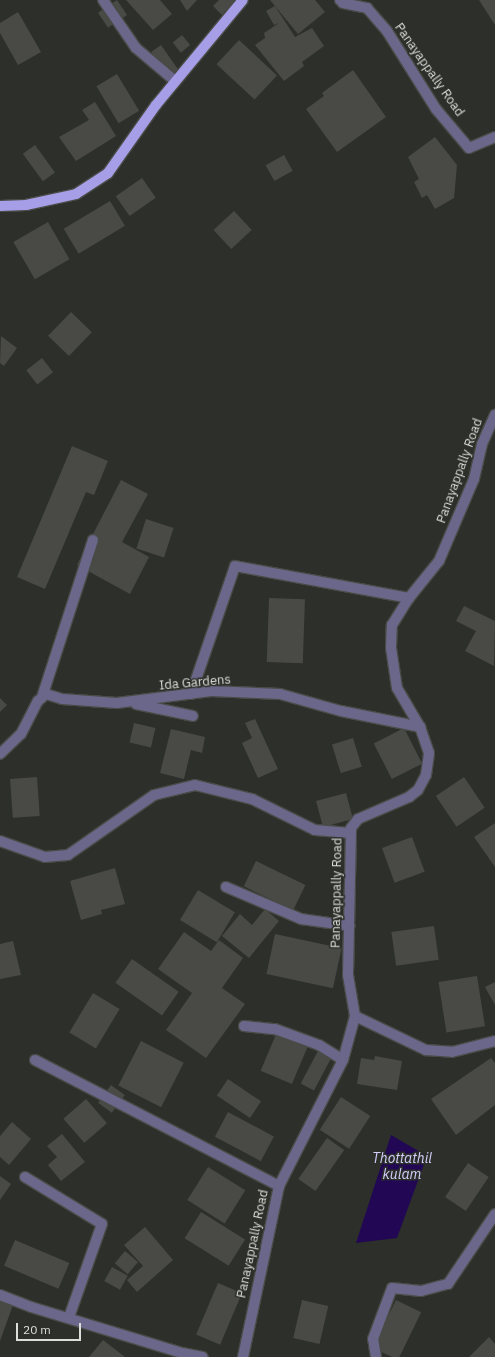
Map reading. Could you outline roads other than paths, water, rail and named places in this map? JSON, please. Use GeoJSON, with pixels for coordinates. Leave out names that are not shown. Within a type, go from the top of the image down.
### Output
{"type":"FeatureCollection","features":[{"type":"Feature","properties":{"kind":"main road"},"geometry":{"type":"LineString","coordinates":[[0,206],[26,205],[76,194],[108,173],[175,81],[243,0]]}},
{"type":"Feature","properties":{"kind":"street"},"geometry":{"type":"LineString","coordinates":[[103,0],[136,48],[175,81]]}},
{"type":"Feature","properties":{"kind":"street","name":"Panayappally Road"},"geometry":{"type":"LineString","coordinates":[[340,0],[343,3],[367,8],[387,31],[436,109],[469,148],[495,137]]}},
{"type":"Feature","properties":{"kind":"street","name":"Panayappally Road"},"geometry":{"type":"LineString","coordinates":[[243,1357],[279,1186],[343,1060],[355,1016],[348,976],[350,926],[350,833],[353,823],[358,819],[409,798],[422,784],[429,753],[420,727],[397,688],[391,648],[392,625],[409,598],[439,561],[474,479],[482,444],[495,415]]}},
{"type":"Feature","properties":{"kind":"street"},"geometry":{"type":"LineString","coordinates":[[0,754],[21,734],[42,697],[93,540]]}},
{"type":"Feature","properties":{"kind":"street"},"geometry":{"type":"LineString","coordinates":[[191,694],[235,566],[409,598]]}},
{"type":"Feature","properties":{"kind":"street","name":"Ida Gardens"},"geometry":{"type":"LineString","coordinates":[[42,697],[46,694],[75,701],[130,702],[211,691],[280,694],[341,711],[420,727]]}},
{"type":"Feature","properties":{"kind":"street"},"geometry":{"type":"LineString","coordinates":[[130,702],[193,716]]}},
{"type":"Feature","properties":{"kind":"street"},"geometry":{"type":"LineString","coordinates":[[0,840],[45,856],[68,855],[154,795],[195,785],[252,799],[315,830],[350,833]]}},
{"type":"Feature","properties":{"kind":"street"},"geometry":{"type":"LineString","coordinates":[[226,887],[301,919],[350,926]]}},
{"type":"Feature","properties":{"kind":"street"},"geometry":{"type":"LineString","coordinates":[[355,1016],[426,1050],[452,1052],[495,1041]]}},
{"type":"Feature","properties":{"kind":"street"},"geometry":{"type":"LineString","coordinates":[[244,1026],[274,1029],[319,1045],[343,1060]]}},
{"type":"Feature","properties":{"kind":"street"},"geometry":{"type":"LineString","coordinates":[[35,1060],[279,1186]]}},
{"type":"Feature","properties":{"kind":"street"},"geometry":{"type":"LineString","coordinates":[[25,1177],[102,1224],[69,1317]]}},
{"type":"Feature","properties":{"kind":"street"},"geometry":{"type":"LineString","coordinates":[[376,1357],[373,1339],[392,1288],[421,1291],[448,1284],[495,1214]]}},
{"type":"Feature","properties":{"kind":"street"},"geometry":{"type":"LineString","coordinates":[[0,1295],[31,1307],[69,1317],[182,1353],[203,1357]]}},
{"type":"Feature","properties":{"kind":"water","name":"Thottathil kulam"},"geometry":{"type":"Polygon","coordinates":[[[391,1135],[427,1156],[397,1238],[356,1243],[391,1135]]]}}]}
